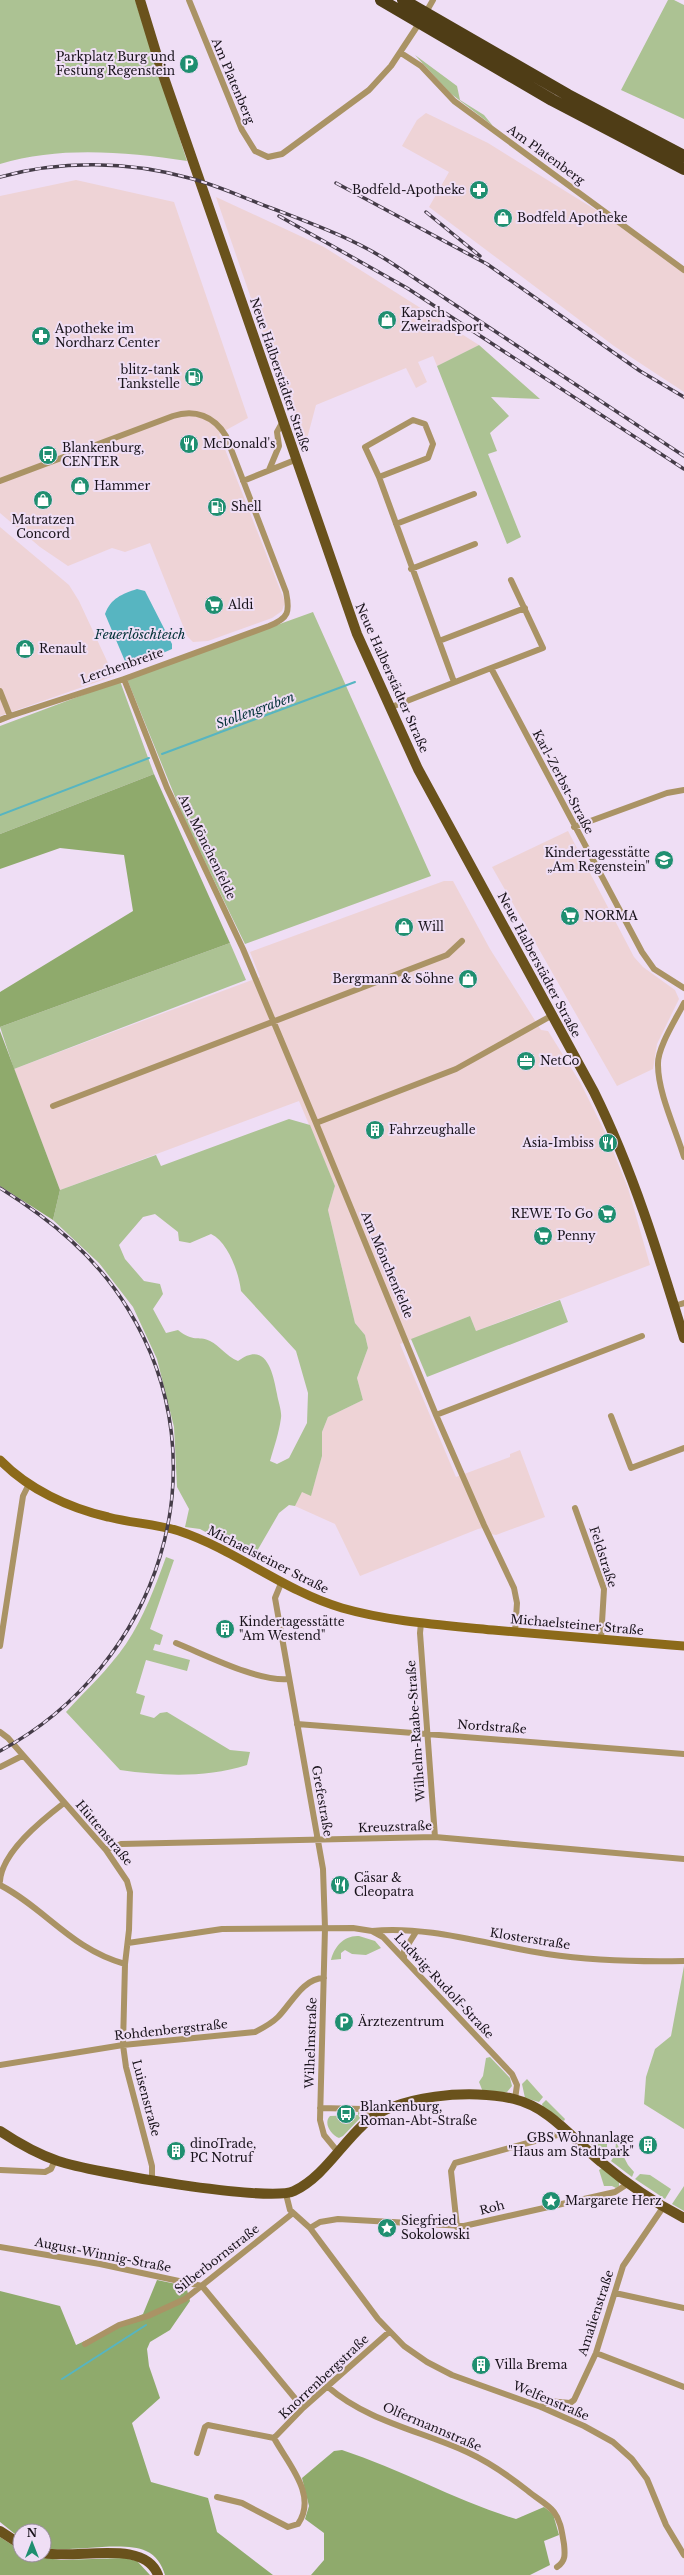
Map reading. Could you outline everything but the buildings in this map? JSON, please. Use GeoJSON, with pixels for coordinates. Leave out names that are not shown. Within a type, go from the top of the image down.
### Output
{"type":"FeatureCollection","features":[{"type":"Feature","properties":{"kind":"highway"},"geometry":{"type":"LineString","coordinates":[[380,0],[540,93],[684,168]]}},
{"type":"Feature","properties":{"kind":"highway"},"geometry":{"type":"LineString","coordinates":[[402,0],[568,95],[684,156]]}},
{"type":"Feature","properties":{"kind":"main road","name":"Neue Halberstädter Straße"},"geometry":{"type":"LineString","coordinates":[[140,0],[148,32],[342,595],[389,708],[418,769],[551,1016],[594,1092],[628,1165],[679,1305],[684,1338]]}},
{"type":"Feature","properties":{"kind":"main road"},"geometry":{"type":"LineString","coordinates":[[0,2131],[29,2149],[55,2160],[81,2168],[252,2194],[286,2194],[313,2179],[376,2114],[405,2103],[441,2097],[485,2095],[515,2099],[537,2109],[564,2129],[598,2160],[629,2183],[684,2218]]}},
{"type":"Feature","properties":{"kind":"main road"},"geometry":{"type":"LineString","coordinates":[[0,2531],[12,2539]]}},
{"type":"Feature","properties":{"kind":"main road"},"geometry":{"type":"LineString","coordinates":[[52,2554],[68,2556],[132,2553],[149,2561],[158,2575]]}},
{"type":"Feature","properties":{"kind":"street","name":"Am Platenberg"},"geometry":{"type":"LineString","coordinates":[[189,0],[242,130],[255,151],[268,157],[282,154],[369,90],[406,46],[433,0]]}},
{"type":"Feature","properties":{"kind":"street","name":"Am Platenberg"},"geometry":{"type":"LineString","coordinates":[[401,53],[421,66],[454,101],[684,270]]}},
{"type":"Feature","properties":{"kind":"street","name":"Lerchenbreite"},"geometry":{"type":"LineString","coordinates":[[0,481],[149,425],[190,412],[208,418],[226,436],[286,592],[289,609],[286,616],[278,622],[124,678],[0,720]]}},
{"type":"Feature","properties":{"kind":"street"},"geometry":{"type":"LineString","coordinates":[[379,478],[428,458],[433,444],[425,424],[413,420],[366,447],[379,478],[454,682]]}},
{"type":"Feature","properties":{"kind":"street"},"geometry":{"type":"LineString","coordinates":[[269,470],[278,446],[277,432],[282,423]]}},
{"type":"Feature","properties":{"kind":"street"},"geometry":{"type":"LineString","coordinates":[[243,481],[295,460]]}},
{"type":"Feature","properties":{"kind":"street"},"geometry":{"type":"LineString","coordinates":[[396,524],[474,494]]}},
{"type":"Feature","properties":{"kind":"street"},"geometry":{"type":"LineString","coordinates":[[411,568],[475,544]]}},
{"type":"Feature","properties":{"kind":"street"},"geometry":{"type":"LineString","coordinates":[[389,708],[543,648],[511,580]]}},
{"type":"Feature","properties":{"kind":"street"},"geometry":{"type":"LineString","coordinates":[[439,641],[525,608]]}},
{"type":"Feature","properties":{"kind":"street","name":"Karl-Zerbst-Straße"},"geometry":{"type":"LineString","coordinates":[[491,668],[574,827],[642,952],[654,969],[684,988]]}},
{"type":"Feature","properties":{"kind":"street","name":"Am Mönchenfelde"},"geometry":{"type":"LineString","coordinates":[[124,678],[167,788],[259,987],[436,1415],[516,1595],[515,1632]]}},
{"type":"Feature","properties":{"kind":"street"},"geometry":{"type":"LineString","coordinates":[[0,691],[10,716]]}},
{"type":"Feature","properties":{"kind":"street"},"geometry":{"type":"LineString","coordinates":[[574,827],[667,793],[684,790]]}},
{"type":"Feature","properties":{"kind":"street"},"geometry":{"type":"LineString","coordinates":[[53,1106],[447,955],[462,941]]}},
{"type":"Feature","properties":{"kind":"street"},"geometry":{"type":"LineString","coordinates":[[684,1003],[666,1039],[658,1064],[663,1090],[684,1157]]}},
{"type":"Feature","properties":{"kind":"street"},"geometry":{"type":"LineString","coordinates":[[316,1123],[456,1069],[551,1016]]}},
{"type":"Feature","properties":{"kind":"street"},"geometry":{"type":"LineString","coordinates":[[436,1415],[642,1336]]}},
{"type":"Feature","properties":{"kind":"street"},"geometry":{"type":"LineString","coordinates":[[611,1416],[631,1468],[684,1448]]}},
{"type":"Feature","properties":{"kind":"street","name":"Michaelsteiner Straße"},"geometry":{"type":"LineString","coordinates":[[0,1460],[29,1484],[88,1512],[162,1526],[204,1540],[282,1581],[341,1608],[422,1623],[684,1646]]}},
{"type":"Feature","properties":{"kind":"street"},"geometry":{"type":"LineString","coordinates":[[0,1646],[2,1624],[23,1496],[29,1484]]}},
{"type":"Feature","properties":{"kind":"street","name":"Feldstraße"},"geometry":{"type":"LineString","coordinates":[[575,1508],[604,1589],[601,1639]]}},
{"type":"Feature","properties":{"kind":"street","name":"Grefestraße"},"geometry":{"type":"LineString","coordinates":[[282,1581],[275,1598],[323,1869],[325,1928]]}},
{"type":"Feature","properties":{"kind":"street","name":"Wilhelm-Raabe-Straße"},"geometry":{"type":"LineString","coordinates":[[422,1623],[420,1633],[426,1733],[435,1837]]}},
{"type":"Feature","properties":{"kind":"street"},"geometry":{"type":"LineString","coordinates":[[176,1643],[253,1674],[280,1680],[289,1679]]}},
{"type":"Feature","properties":{"kind":"street","name":"Nordstraße"},"geometry":{"type":"LineString","coordinates":[[297,1724],[684,1754]]}},
{"type":"Feature","properties":{"kind":"street","name":"Hüttenstraße"},"geometry":{"type":"LineString","coordinates":[[0,1732],[8,1738],[22,1756],[106,1850],[127,1880],[130,1892],[128,1943],[124,1964],[123,2045]]}},
{"type":"Feature","properties":{"kind":"street"},"geometry":{"type":"LineString","coordinates":[[0,1767],[22,1756]]}},
{"type":"Feature","properties":{"kind":"street"},"geometry":{"type":"LineString","coordinates":[[0,1881],[1,1871],[24,1838],[64,1803]]}},
{"type":"Feature","properties":{"kind":"street","name":"Kreuzstraße"},"geometry":{"type":"LineString","coordinates":[[106,1850],[120,1844],[435,1837],[684,1859]]}},
{"type":"Feature","properties":{"kind":"street"},"geometry":{"type":"LineString","coordinates":[[0,1885],[16,1894],[82,1946],[124,1964]]}},
{"type":"Feature","properties":{"kind":"street","name":"Wilhelmstraße"},"geometry":{"type":"LineString","coordinates":[[325,1928],[320,2120],[324,2135],[338,2152]]}},
{"type":"Feature","properties":{"kind":"street","name":"Ludwig-Rudolf-Straße"},"geometry":{"type":"LineString","coordinates":[[128,1943],[222,1929],[352,1928],[372,1931],[383,1937],[404,1958],[512,2074],[517,2085],[515,2099]]}},
{"type":"Feature","properties":{"kind":"street","name":"Klosterstraße"},"geometry":{"type":"LineString","coordinates":[[372,1931],[416,1932],[547,1954],[615,1962],[684,1962]]}},
{"type":"Feature","properties":{"kind":"street"},"geometry":{"type":"LineString","coordinates":[[404,1958],[404,1951],[416,1932]]}},
{"type":"Feature","properties":{"kind":"street","name":"Rohdenbergstraße"},"geometry":{"type":"LineString","coordinates":[[0,2065],[123,2045],[255,2032],[278,2018],[309,1982],[316,1978],[324,1978]]}},
{"type":"Feature","properties":{"kind":"street","name":"Luisenstraße"},"geometry":{"type":"LineString","coordinates":[[123,2045],[126,2067],[152,2166],[152,2179]]}},
{"type":"Feature","properties":{"kind":"street"},"geometry":{"type":"LineString","coordinates":[[320,2108],[368,2109],[376,2114]]}},
{"type":"Feature","properties":{"kind":"street"},"geometry":{"type":"LineString","coordinates":[[457,2227],[451,2171],[455,2164],[556,2135],[564,2129]]}},
{"type":"Feature","properties":{"kind":"street"},"geometry":{"type":"LineString","coordinates":[[0,2170],[46,2172],[51,2169],[55,2160]]}},
{"type":"Feature","properties":{"kind":"street","name":"Roh"},"geometry":{"type":"LineString","coordinates":[[310,2228],[320,2222],[338,2219],[457,2227],[615,2192],[629,2183]]}},
{"type":"Feature","properties":{"kind":"street","name":"Welfenstraße"},"geometry":{"type":"LineString","coordinates":[[286,2194],[293,2213],[310,2228],[389,2332],[427,2362],[452,2375],[541,2407],[598,2433],[632,2459],[647,2479],[666,2525],[684,2555]]}},
{"type":"Feature","properties":{"kind":"street","name":"Amalienstraße"},"geometry":{"type":"LineString","coordinates":[[541,2407],[548,2401],[570,2403],[574,2400],[596,2353],[628,2256],[664,2206]]}},
{"type":"Feature","properties":{"kind":"street","name":"Silberbornstraße"},"geometry":{"type":"LineString","coordinates":[[85,2344],[118,2325],[164,2310],[185,2299],[293,2213]]}},
{"type":"Feature","properties":{"kind":"street","name":"August-Winnig-Straße"},"geometry":{"type":"LineString","coordinates":[[0,2247],[100,2264],[202,2286]]}},
{"type":"Feature","properties":{"kind":"street"},"geometry":{"type":"LineString","coordinates":[[202,2286],[303,2408]]}},
{"type":"Feature","properties":{"kind":"street"},"geometry":{"type":"LineString","coordinates":[[615,2293],[684,2308]]}},
{"type":"Feature","properties":{"kind":"street","name":"Knorrenbergstraße"},"geometry":{"type":"LineString","coordinates":[[274,2438],[303,2408],[389,2332]]}},
{"type":"Feature","properties":{"kind":"street"},"geometry":{"type":"LineString","coordinates":[[596,2353],[684,2387]]}},
{"type":"Feature","properties":{"kind":"street","name":"Olfermannstraße"},"geometry":{"type":"LineString","coordinates":[[328,2387],[339,2396],[387,2422],[468,2452],[491,2465],[550,2508],[558,2518],[562,2530],[565,2555],[564,2560],[556,2567]]}},
{"type":"Feature","properties":{"kind":"street"},"geometry":{"type":"LineString","coordinates":[[198,2453],[205,2427],[208,2425],[274,2438],[299,2478],[306,2505],[298,2524],[288,2527],[242,2503],[217,2497]]}},
{"type":"Feature","properties":{"kind":"shaded area"},"geometry":{"type":"Polygon","coordinates":[[[426,113],[488,143],[612,220],[684,272],[684,392],[614,346],[429,207],[449,172],[402,146],[417,120],[426,113]]]}},
{"type":"Feature","properties":{"kind":"shaded area"},"geometry":{"type":"Polygon","coordinates":[[[76,180],[174,202],[248,418],[219,434],[285,602],[282,611],[272,618],[208,641],[193,642],[187,636],[150,543],[125,552],[112,548],[68,566],[40,547],[0,513],[0,196],[76,180]]]}},
{"type":"Feature","properties":{"kind":"shaded area"},"geometry":{"type":"Polygon","coordinates":[[[216,197],[324,247],[479,345],[437,366],[433,356],[418,362],[427,382],[416,388],[406,368],[316,405],[304,450],[292,406],[273,362],[216,197]]]}},
{"type":"Feature","properties":{"kind":"shaded area"},"geometry":{"type":"Polygon","coordinates":[[[0,527],[69,585],[79,601],[114,676],[0,716],[0,527]]]}},
{"type":"Feature","properties":{"kind":"shaded area"},"geometry":{"type":"Polygon","coordinates":[[[568,831],[634,957],[643,967],[675,990],[679,999],[657,1044],[653,1069],[617,1086],[492,867],[568,831]]]}},
{"type":"Feature","properties":{"kind":"shaded area"},"geometry":{"type":"Polygon","coordinates":[[[444,881],[453,881],[490,949],[541,1030],[548,1031],[580,1082],[606,1134],[628,1188],[650,1265],[476,1331],[470,1316],[400,1344],[456,1477],[510,1457],[510,1454],[520,1450],[545,1517],[496,1535],[490,1534],[487,1527],[478,1529],[360,1576],[335,1524],[295,1506],[302,1491],[311,1495],[322,1456],[322,1432],[328,1417],[363,1400],[357,1378],[368,1348],[365,1335],[355,1323],[328,1210],[335,1186],[299,1101],[60,1190],[14,1069],[260,977],[250,952],[444,881]]]}},
{"type":"Feature","properties":{"kind":"green space"},"geometry":{"type":"Polygon","coordinates":[[[0,0],[135,0],[187,161],[140,155],[93,152],[46,155],[23,158],[0,164],[0,0]]]}},
{"type":"Feature","properties":{"kind":"green space"},"geometry":{"type":"Polygon","coordinates":[[[668,0],[674,0],[684,5],[684,119],[621,90],[668,0]]]}},
{"type":"Feature","properties":{"kind":"green space"},"geometry":{"type":"Polygon","coordinates":[[[415,55],[457,86],[460,100],[484,115],[493,126],[450,93],[415,55]]]}},
{"type":"Feature","properties":{"kind":"green space"},"geometry":{"type":"Polygon","coordinates":[[[479,345],[540,399],[491,397],[509,416],[490,433],[497,451],[488,454],[521,537],[507,544],[437,366],[479,345]]]}},
{"type":"Feature","properties":{"kind":"green space"},"geometry":{"type":"Polygon","coordinates":[[[313,612],[431,876],[245,944],[185,821],[127,679],[313,612]]]}},
{"type":"Feature","properties":{"kind":"green space"},"geometry":{"type":"Polygon","coordinates":[[[120,681],[154,774],[0,834],[0,726],[120,681]]]}},
{"type":"Feature","properties":{"kind":"green space"},"geometry":{"type":"Polygon","coordinates":[[[154,774],[230,943],[0,1027],[0,992],[133,911],[124,855],[60,848],[0,869],[0,834],[154,774]]]}},
{"type":"Feature","properties":{"kind":"green space"},"geometry":{"type":"Polygon","coordinates":[[[230,943],[246,980],[14,1069],[0,1027],[230,943]]]}},
{"type":"Feature","properties":{"kind":"green space"},"geometry":{"type":"Polygon","coordinates":[[[0,1031],[60,1190],[53,1220],[0,1186],[0,1031]]]}},
{"type":"Feature","properties":{"kind":"green space"},"geometry":{"type":"Polygon","coordinates":[[[289,1119],[310,1125],[335,1186],[328,1210],[355,1323],[365,1335],[368,1348],[357,1378],[363,1400],[328,1417],[322,1432],[322,1456],[311,1496],[302,1492],[295,1506],[289,1505],[279,1513],[253,1558],[246,1553],[248,1550],[243,1547],[241,1551],[200,1529],[185,1527],[189,1509],[177,1487],[174,1427],[157,1359],[133,1307],[99,1263],[53,1220],[60,1190],[156,1155],[161,1166],[289,1119]],[[155,1214],[143,1217],[119,1245],[125,1259],[144,1281],[160,1284],[163,1294],[153,1309],[166,1333],[178,1330],[192,1338],[206,1339],[238,1361],[248,1355],[255,1354],[262,1356],[266,1361],[273,1377],[281,1412],[279,1429],[270,1461],[277,1464],[289,1458],[307,1423],[308,1393],[296,1351],[241,1291],[232,1259],[223,1244],[211,1234],[190,1243],[179,1241],[178,1232],[155,1214]]]}},
{"type":"Feature","properties":{"kind":"green space"},"geometry":{"type":"Polygon","coordinates":[[[560,1300],[568,1322],[427,1377],[411,1339],[470,1316],[476,1331],[560,1300]]]}},
{"type":"Feature","properties":{"kind":"green space"},"geometry":{"type":"Polygon","coordinates":[[[166,1557],[174,1560],[150,1629],[163,1635],[160,1645],[155,1644],[153,1650],[190,1660],[187,1671],[146,1660],[136,1693],[145,1696],[140,1714],[154,1718],[160,1713],[167,1712],[230,1750],[250,1752],[247,1765],[215,1772],[184,1775],[152,1774],[120,1770],[66,1712],[105,1671],[126,1644],[144,1613],[166,1557]]]}},
{"type":"Feature","properties":{"kind":"green space"},"geometry":{"type":"Polygon","coordinates":[[[354,1936],[375,1941],[381,1948],[366,1955],[352,1954],[345,1950],[341,1953],[341,1959],[331,1960],[332,1955],[340,1943],[354,1936]]]}},
{"type":"Feature","properties":{"kind":"green space"},"geometry":{"type":"Polygon","coordinates":[[[684,1966],[684,2129],[644,2104],[646,2077],[655,2049],[671,2036],[684,1966]]]}},
{"type":"Feature","properties":{"kind":"green space"},"geometry":{"type":"Polygon","coordinates":[[[490,2057],[510,2078],[512,2086],[507,2092],[483,2092],[479,2082],[483,2076],[486,2058],[490,2057]]]}},
{"type":"Feature","properties":{"kind":"green space"},"geometry":{"type":"Polygon","coordinates":[[[527,2079],[543,2097],[539,2102],[525,2098],[522,2084],[527,2079]]]}},
{"type":"Feature","properties":{"kind":"green space"},"geometry":{"type":"Polygon","coordinates":[[[546,2100],[565,2119],[564,2121],[543,2107],[542,2104],[546,2100]]]}},
{"type":"Feature","properties":{"kind":"green space"},"geometry":{"type":"Polygon","coordinates":[[[358,2112],[365,2113],[343,2136],[339,2138],[331,2132],[327,2122],[330,2116],[358,2115],[358,2112]]]}},
{"type":"Feature","properties":{"kind":"green space"},"geometry":{"type":"Polygon","coordinates":[[[605,2135],[610,2139],[610,2144],[607,2143],[607,2148],[601,2154],[587,2140],[602,2138],[605,2135]]]}},
{"type":"Feature","properties":{"kind":"green space"},"geometry":{"type":"Polygon","coordinates":[[[616,2142],[628,2165],[634,2172],[632,2177],[611,2161],[615,2155],[616,2142]]]}},
{"type":"Feature","properties":{"kind":"green space"},"geometry":{"type":"Polygon","coordinates":[[[602,2168],[619,2181],[619,2186],[616,2188],[612,2186],[604,2186],[599,2170],[602,2168]]]}},
{"type":"Feature","properties":{"kind":"green space"},"geometry":{"type":"Polygon","coordinates":[[[640,2174],[650,2175],[671,2189],[665,2199],[635,2179],[640,2174]]]}},
{"type":"Feature","properties":{"kind":"green space"},"geometry":{"type":"Polygon","coordinates":[[[684,2186],[684,2211],[672,2204],[684,2186]]]}},
{"type":"Feature","properties":{"kind":"green space"},"geometry":{"type":"Polygon","coordinates":[[[157,2280],[186,2286],[190,2301],[170,2330],[150,2342],[147,2349],[149,2366],[160,2398],[132,2423],[151,2482],[208,2498],[217,2532],[273,2575],[165,2575],[158,2561],[153,2555],[137,2548],[114,2546],[52,2549],[52,2523],[12,2523],[12,2532],[0,2522],[0,2291],[60,2306],[76,2345],[143,2314],[157,2280]]]}},
{"type":"Feature","properties":{"kind":"green space"},"geometry":{"type":"Polygon","coordinates":[[[342,2450],[386,2466],[494,2512],[516,2519],[544,2507],[553,2514],[559,2535],[544,2541],[550,2565],[530,2575],[311,2575],[324,2560],[324,2533],[305,2519],[309,2506],[302,2478],[334,2451],[342,2450]]]}},
{"type":"Feature","properties":{"kind":"green space"},"geometry":{"type":"Polygon","coordinates":[[[0,2537],[12,2545],[12,2563],[52,2563],[52,2559],[61,2560],[124,2558],[137,2561],[150,2575],[0,2575],[0,2537]]]}},
{"type":"Feature","properties":{"kind":"water","name":"Feuerlöschteich"},"geometry":{"type":"Polygon","coordinates":[[[137,589],[145,591],[172,644],[172,649],[133,666],[129,664],[127,666],[105,614],[110,604],[114,600],[137,589]]]}},
{"type":"Feature","properties":{"kind":"waterway","name":"Stollengraben"},"geometry":{"type":"LineString","coordinates":[[162,754],[355,682]]}},
{"type":"Feature","properties":{"kind":"waterway","name":"Stollengraben"},"geometry":{"type":"LineString","coordinates":[[0,815],[149,758]]}},
{"type":"Feature","properties":{"kind":"waterway"},"geometry":{"type":"LineString","coordinates":[[62,2379],[146,2325]]}},
{"type":"Feature","properties":{"kind":"railway"},"geometry":{"type":"LineString","coordinates":[[0,177],[23,171],[71,165],[142,168],[166,172],[210,184],[317,226],[376,253],[684,456]]}},
{"type":"Feature","properties":{"kind":"railway"},"geometry":{"type":"LineString","coordinates":[[336,183],[487,264],[640,371],[684,397]]}},
{"type":"Feature","properties":{"kind":"railway"},"geometry":{"type":"LineString","coordinates":[[426,212],[480,256]]}},
{"type":"Feature","properties":{"kind":"railway"},"geometry":{"type":"LineString","coordinates":[[279,216],[407,288],[684,469]]}},
{"type":"Feature","properties":{"kind":"railway"},"geometry":{"type":"LineString","coordinates":[[0,1188],[54,1226],[87,1256],[102,1272],[128,1309],[157,1370],[171,1432],[172,1495],[160,1557],[136,1615],[101,1668],[55,1714],[0,1751]]}},
{"type":"Feature","properties":{"kind":"place","name":"Parkplatz Burg und Festung Regenstein"},"geometry":{"type":"Point","coordinates":[189,64]}},
{"type":"Feature","properties":{"kind":"place","name":"Bodfeld-Apotheke"},"geometry":{"type":"Point","coordinates":[479,190]}},
{"type":"Feature","properties":{"kind":"place","name":"Bodfeld Apotheke"},"geometry":{"type":"Point","coordinates":[503,218]}},
{"type":"Feature","properties":{"kind":"place","name":"Kapsch Zweiradsport"},"geometry":{"type":"Point","coordinates":[387,320]}},
{"type":"Feature","properties":{"kind":"place","name":"Apotheke im Nordharz Center"},"geometry":{"type":"Point","coordinates":[41,336]}},
{"type":"Feature","properties":{"kind":"place","name":"blitz-tank Tankstelle"},"geometry":{"type":"Point","coordinates":[194,377]}},
{"type":"Feature","properties":{"kind":"place","name":"McDonald's"},"geometry":{"type":"Point","coordinates":[189,444]}},
{"type":"Feature","properties":{"kind":"place","name":"Blankenburg, CENTER"},"geometry":{"type":"Point","coordinates":[48,455]}},
{"type":"Feature","properties":{"kind":"place","name":"Hammer"},"geometry":{"type":"Point","coordinates":[80,486]}},
{"type":"Feature","properties":{"kind":"place","name":"Matratzen Concord"},"geometry":{"type":"Point","coordinates":[43,500]}},
{"type":"Feature","properties":{"kind":"place","name":"Shell"},"geometry":{"type":"Point","coordinates":[217,507]}},
{"type":"Feature","properties":{"kind":"place","name":"Aldi"},"geometry":{"type":"Point","coordinates":[214,605]}},
{"type":"Feature","properties":{"kind":"place","name":"Renault"},"geometry":{"type":"Point","coordinates":[25,649]}},
{"type":"Feature","properties":{"kind":"place","name":"Kindertagesstätte „Am Regenstein\""},"geometry":{"type":"Point","coordinates":[664,860]}},
{"type":"Feature","properties":{"kind":"place","name":"NORMA"},"geometry":{"type":"Point","coordinates":[570,916]}},
{"type":"Feature","properties":{"kind":"place","name":"Will"},"geometry":{"type":"Point","coordinates":[404,927]}},
{"type":"Feature","properties":{"kind":"place","name":"Bergmann & Söhne"},"geometry":{"type":"Point","coordinates":[468,979]}},
{"type":"Feature","properties":{"kind":"place","name":"NetCo"},"geometry":{"type":"Point","coordinates":[526,1061]}},
{"type":"Feature","properties":{"kind":"place","name":"Fahrzeughalle"},"geometry":{"type":"Point","coordinates":[375,1130]}},
{"type":"Feature","properties":{"kind":"place","name":"Asia-Imbiss"},"geometry":{"type":"Point","coordinates":[608,1143]}},
{"type":"Feature","properties":{"kind":"place","name":"REWE To Go"},"geometry":{"type":"Point","coordinates":[607,1214]}},
{"type":"Feature","properties":{"kind":"place","name":"Penny"},"geometry":{"type":"Point","coordinates":[543,1236]}},
{"type":"Feature","properties":{"kind":"place","name":"Kindertagesstätte \"Am Westend\""},"geometry":{"type":"Point","coordinates":[225,1629]}},
{"type":"Feature","properties":{"kind":"place","name":"Cäsar & Cleopatra"},"geometry":{"type":"Point","coordinates":[340,1885]}},
{"type":"Feature","properties":{"kind":"place","name":"Ärztezentrum"},"geometry":{"type":"Point","coordinates":[344,2022]}},
{"type":"Feature","properties":{"kind":"place","name":"Blankenburg, Roman-Abt-Straße"},"geometry":{"type":"Point","coordinates":[346,2114]}},
{"type":"Feature","properties":{"kind":"place","name":"GBS Wohnanlage \"Haus am Stadtpark\""},"geometry":{"type":"Point","coordinates":[648,2145]}},
{"type":"Feature","properties":{"kind":"place","name":"dinoTrade, PC Notruf"},"geometry":{"type":"Point","coordinates":[176,2151]}},
{"type":"Feature","properties":{"kind":"place","name":"Margarete Herz"},"geometry":{"type":"Point","coordinates":[551,2201]}},
{"type":"Feature","properties":{"kind":"place","name":"Siegfried Sokolowski"},"geometry":{"type":"Point","coordinates":[387,2228]}},
{"type":"Feature","properties":{"kind":"place","name":"Villa Brema"},"geometry":{"type":"Point","coordinates":[481,2365]}}]}
